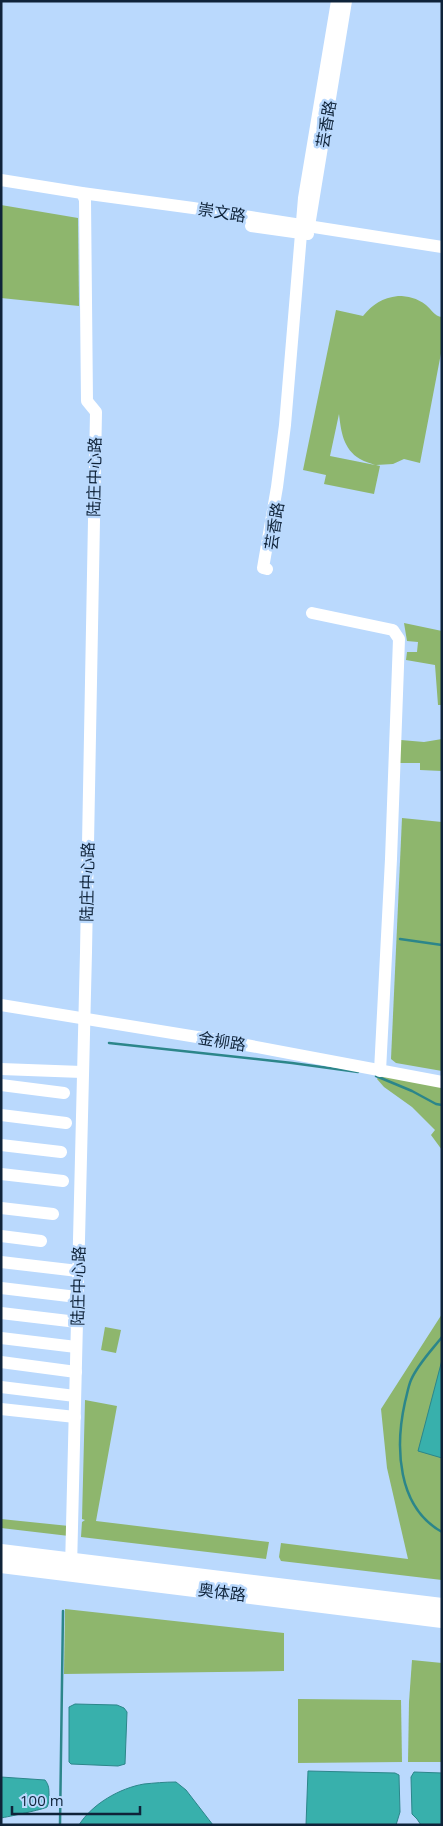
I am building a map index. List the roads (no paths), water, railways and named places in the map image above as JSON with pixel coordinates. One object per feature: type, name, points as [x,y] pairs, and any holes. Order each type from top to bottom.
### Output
[{"type":"main road","name":"奥体路","points":[[1,1552],[71,1567],[442,1620]]},
{"type":"main road","name":"奥体路","points":[[1,1565],[71,1567],[442,1606]]},
{"type":"street","name":"芸香路","points":[[337,1],[304,198],[305,229],[285,456],[267,568],[263,568],[277,487],[285,425],[297,292],[296,280],[305,229],[346,1]]},
{"type":"street","name":"崇文路","points":[[1,180],[84,197]]},
{"type":"street","name":"崇文路","points":[[1,186],[84,197],[187,207],[442,253]]},
{"type":"street","name":"陆庄中心路","points":[[71,1567],[96,412],[87,401],[84,197]]},
{"type":"street","name":"崇文路","points":[[305,229],[442,247]]},
{"type":"street","points":[[312,613],[393,630],[399,638],[391,859],[380,1071]]},
{"type":"street","name":"金柳路","points":[[1,1005],[246,1045],[442,1082]]},
{"type":"street","points":[[1,1069],[82,1072]]},
{"type":"street","points":[[1,1086],[64,1093]]},
{"type":"street","points":[[1,1115],[66,1123]]},
{"type":"street","points":[[1,1145],[61,1152]]},
{"type":"street","points":[[1,1174],[63,1181]]},
{"type":"street","points":[[1,1208],[53,1214]]},
{"type":"street","points":[[1,1236],[41,1241]]},
{"type":"street","points":[[1,1262],[78,1271]]},
{"type":"street","points":[[1,1288],[78,1297]]},
{"type":"street","points":[[1,1313],[77,1322]]},
{"type":"street","points":[[1,1338],[76,1347]]},
{"type":"street","points":[[1,1362],[76,1372]]},
{"type":"street","points":[[1,1387],[75,1396]]},
{"type":"street","points":[[1,1409],[75,1418]]},
{"type":"waterway","points":[[400,939],[442,945]]},
{"type":"waterway","points":[[109,1043],[358,1072]]},
{"type":"waterway","points":[[376,1076],[442,1105]]},
{"type":"waterway","points":[[442,1337],[421,1363],[411,1380],[405,1402],[400,1438],[400,1456],[408,1492],[416,1507],[427,1521],[442,1532]]},
{"type":"waterway","points":[[60,1825],[63,1611]]}]
